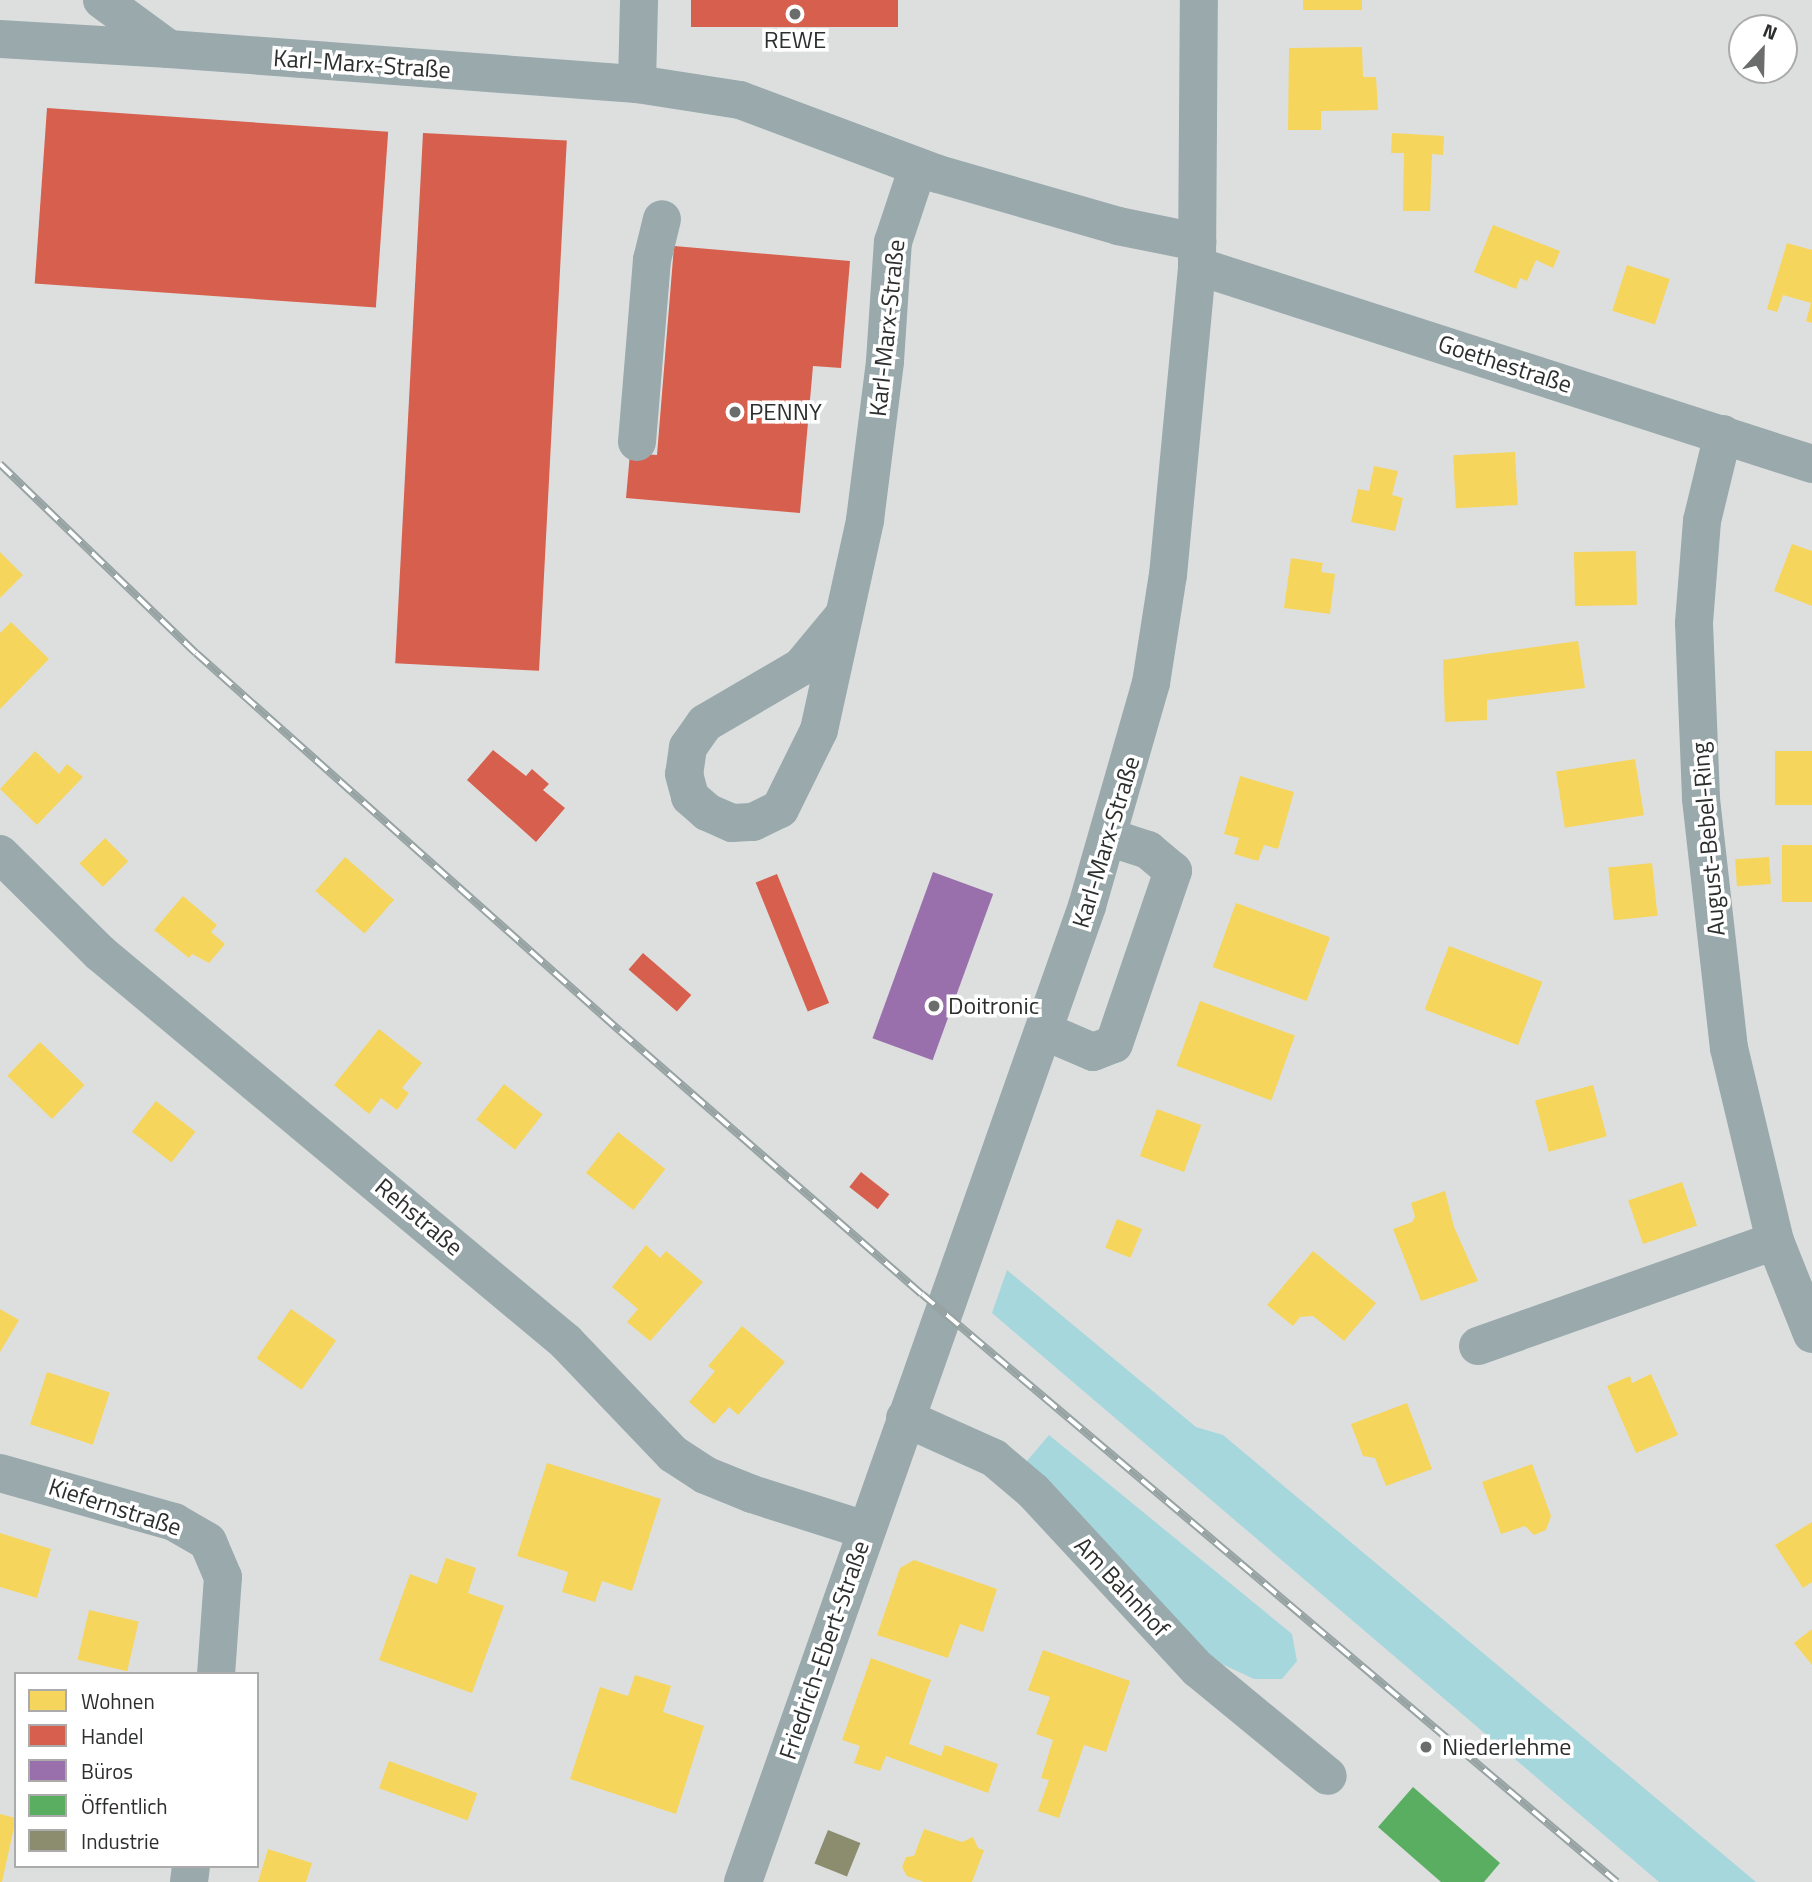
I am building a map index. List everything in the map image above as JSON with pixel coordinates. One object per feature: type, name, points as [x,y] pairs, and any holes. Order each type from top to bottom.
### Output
[{"type":"street","points":[[102,0],[169,49]]},
{"type":"street","points":[[638,85],[639,0]]},
{"type":"street","name":"Karl-Marx-Straße","points":[[905,1418],[1110,838],[1151,683],[1168,575],[1197,254],[1199,0]]},
{"type":"street","name":"Karl-Marx-Straße","points":[[0,38],[638,85],[740,100],[918,167],[1118,226],[1197,254]]},
{"type":"street","name":"Karl-Marx-Straße","points":[[844,615],[801,667],[705,723],[688,747],[684,774],[690,797],[707,812],[732,823],[753,822],[780,809],[819,730],[844,615],[867,507],[885,361],[893,242],[918,167]]},
{"type":"street","points":[[637,442],[652,260],[662,219]]},
{"type":"street","name":"Goethestraße","points":[[1197,254],[1812,464]]},
{"type":"street","name":"August-Bebel-Ring","points":[[1723,434],[1702,522],[1695,623],[1701,799],[1729,1048],[1775,1241],[1812,1334]]},
{"type":"street","points":[[1044,1031],[1093,1052],[1114,1044],[1148,945],[1173,871],[1148,850],[1110,838]]},
{"type":"street","name":"Rehstraße","points":[[0,853],[100,953],[566,1342],[673,1454],[740,1489],[865,1530]]},
{"type":"street","points":[[1478,1346],[1775,1241]]},
{"type":"street","name":"Friedrich-Ebert-Straße","points":[[743,1882],[905,1418]]},
{"type":"street","name":"Am Bahnhof","points":[[905,1418],[993,1458],[1033,1491],[1198,1669],[1328,1776]]},
{"type":"street","name":"Kiefernstraße","points":[[4,1471],[174,1522],[208,1542],[223,1577],[216,1672]]},
{"type":"shaded area","points":[[1007,1270],[1196,1427],[1223,1435],[1756,1882],[1659,1882],[992,1313]]},
{"type":"shaded area","points":[[1049,1435],[1292,1634],[1297,1661],[1282,1679],[1254,1679],[1211,1659],[1026,1462]]},
{"type":"building: Wohnen","points":[[1303,0],[1362,0],[1362,10],[1303,10]]},
{"type":"building: Wohnen","points":[[1362,47],[1363,77],[1376,77],[1378,110],[1321,111],[1321,130],[1288,130],[1289,48]]},
{"type":"building: Wohnen","points":[[1392,133],[1444,136],[1443,155],[1432,154],[1430,211],[1403,211],[1404,153],[1391,153]]},
{"type":"building: Wohnen","points":[[1493,225],[1560,251],[1553,268],[1536,260],[1527,281],[1520,278],[1516,289],[1474,272]]},
{"type":"building: Wohnen","points":[[1787,243],[1812,250],[1812,323],[1806,321],[1811,303],[1783,295],[1777,312],[1767,309]]},
{"type":"building: Wohnen","points":[[1627,265],[1670,279],[1655,325],[1612,311]]},
{"type":"building: Wohnen","points":[[1515,452],[1518,505],[1456,508],[1453,455]]},
{"type":"building: Wohnen","points":[[1374,466],[1398,471],[1392,495],[1403,498],[1395,531],[1351,522],[1358,489],[1369,491]]},
{"type":"building: Wohnen","points":[[1792,544],[1812,551],[1812,606],[1774,591]]},
{"type":"building: Wohnen","points":[[1636,551],[1637,605],[1575,606],[1574,552]]},
{"type":"building: Wohnen","points":[[0,552],[23,575],[0,598]]},
{"type":"building: Wohnen","points":[[1291,558],[1323,563],[1321,572],[1335,574],[1330,614],[1284,608]]},
{"type":"building: Wohnen","points":[[11,622],[49,659],[0,709],[0,633]]},
{"type":"building: Wohnen","points":[[1578,641],[1585,688],[1487,700],[1487,720],[1445,722],[1443,660]]},
{"type":"building: Wohnen","points":[[35,751],[59,774],[67,764],[83,777],[37,825],[0,789]]},
{"type":"building: Wohnen","points":[[1775,751],[1812,751],[1812,805],[1775,805]]},
{"type":"building: Wohnen","points":[[1635,759],[1644,815],[1565,828],[1556,772]]},
{"type":"building: Wohnen","points":[[1240,776],[1294,792],[1278,849],[1264,845],[1258,861],[1234,854],[1239,838],[1224,834]]},
{"type":"building: Wohnen","points":[[105,838],[128,861],[103,887],[80,863]]},
{"type":"building: Wohnen","points":[[1782,845],[1812,845],[1812,902],[1782,902]]},
{"type":"building: Wohnen","points":[[345,857],[394,900],[365,934],[315,891]]},
{"type":"building: Wohnen","points":[[1769,857],[1771,884],[1737,886],[1735,859]]},
{"type":"building: Wohnen","points":[[1652,863],[1658,916],[1614,920],[1608,868]]},
{"type":"building: Wohnen","points":[[183,896],[217,925],[211,932],[225,944],[209,963],[192,954],[189,958],[154,930]]},
{"type":"building: Wohnen","points":[[1236,903],[1330,937],[1307,1001],[1213,967]]},
{"type":"building: Wohnen","points":[[1449,946],[1542,982],[1518,1045],[1425,1009]]},
{"type":"building: Wohnen","points":[[1200,1001],[1295,1036],[1271,1100],[1176,1066]]},
{"type":"building: Wohnen","points":[[379,1029],[422,1063],[402,1088],[409,1093],[397,1110],[381,1098],[369,1114],[334,1085]]},
{"type":"building: Wohnen","points":[[40,1042],[85,1085],[52,1119],[7,1076]]},
{"type":"building: Wohnen","points":[[504,1084],[543,1114],[515,1150],[476,1119]]},
{"type":"building: Wohnen","points":[[1593,1085],[1607,1136],[1549,1152],[1535,1101]]},
{"type":"building: Wohnen","points":[[156,1101],[195,1132],[171,1163],[132,1132]]},
{"type":"building: Wohnen","points":[[1157,1109],[1201,1125],[1184,1172],[1140,1156]]},
{"type":"building: Wohnen","points":[[618,1132],[665,1169],[633,1210],[586,1173]]},
{"type":"building: Wohnen","points":[[1682,1182],[1697,1225],[1643,1244],[1628,1201]]},
{"type":"building: Wohnen","points":[[1445,1191],[1454,1227],[1478,1281],[1421,1301],[1393,1229],[1412,1222],[1415,1217],[1411,1203]]},
{"type":"building: Wohnen","points":[[1117,1219],[1142,1229],[1130,1258],[1105,1248]]},
{"type":"building: Wohnen","points":[[646,1245],[660,1258],[666,1251],[703,1282],[650,1341],[627,1322],[638,1309],[612,1287]]},
{"type":"building: Wohnen","points":[[1313,1251],[1376,1303],[1344,1341],[1313,1316],[1300,1317],[1293,1326],[1267,1305]]},
{"type":"building: Wohnen","points":[[0,1309],[19,1320],[0,1352]]},
{"type":"building: Wohnen","points":[[291,1309],[336,1341],[302,1390],[257,1358]]},
{"type":"building: Wohnen","points":[[742,1326],[785,1362],[738,1415],[729,1407],[714,1424],[689,1402],[715,1371],[708,1366]]},
{"type":"building: Wohnen","points":[[47,1372],[110,1392],[93,1445],[30,1424]]},
{"type":"building: Wohnen","points":[[1651,1374],[1678,1435],[1636,1453],[1607,1386],[1630,1376],[1632,1383]]},
{"type":"building: Wohnen","points":[[1407,1403],[1432,1469],[1386,1486],[1375,1458],[1363,1456],[1351,1424]]},
{"type":"building: Wohnen","points":[[547,1463],[661,1499],[632,1591],[602,1581],[595,1602],[562,1592],[568,1572],[517,1556]]},
{"type":"building: Wohnen","points":[[1532,1464],[1551,1516],[1546,1530],[1534,1535],[1525,1526],[1501,1534],[1482,1482]]},
{"type":"building: Wohnen","points":[[1812,1522],[1812,1582],[1803,1588],[1775,1545]]},
{"type":"building: Wohnen","points":[[0,1533],[51,1549],[37,1598],[0,1587]]},
{"type":"building: Wohnen","points":[[446,1558],[476,1568],[468,1593],[504,1606],[472,1693],[379,1660],[410,1574],[437,1584]]},
{"type":"building: Wohnen","points":[[914,1560],[997,1589],[983,1632],[960,1624],[948,1658],[877,1635],[900,1568]]},
{"type":"building: Wohnen","points":[[89,1610],[139,1621],[127,1671],[78,1660]]},
{"type":"building: Wohnen","points":[[1812,1629],[1812,1665],[1794,1643]]},
{"type":"building: Wohnen","points":[[1043,1650],[1130,1681],[1106,1752],[1084,1745],[1059,1818],[1038,1811],[1049,1780],[1041,1778],[1053,1740],[1036,1734],[1050,1697],[1028,1690]]},
{"type":"building: Wohnen","points":[[871,1658],[931,1680],[909,1744],[941,1756],[945,1745],[998,1764],[988,1793],[886,1756],[880,1771],[854,1763],[860,1746],[842,1740]]},
{"type":"building: Wohnen","points":[[635,1675],[671,1686],[663,1712],[704,1726],[676,1814],[570,1779],[600,1687],[628,1696]]},
{"type":"building: Wohnen","points":[[389,1761],[477,1793],[467,1820],[379,1788]]},
{"type":"building: Wohnen","points":[[0,1814],[14,1818],[14,1827],[0,1882]]},
{"type":"building: Wohnen","points":[[924,1829],[962,1842],[973,1837],[978,1848],[984,1850],[972,1882],[924,1882],[907,1876],[902,1867],[906,1857],[914,1856]]},
{"type":"building: Wohnen","points":[[268,1849],[312,1863],[306,1882],[258,1882]]},
{"type":"building: Handel","name":"REWE","points":[[691,0],[898,0],[898,27],[691,27]]},
{"type":"building: Handel","points":[[47,108],[388,132],[376,307],[35,284]]},
{"type":"building: Handel","points":[[423,133],[567,141],[539,671],[395,663]]},
{"type":"building: Handel","name":"PENNY","points":[[674,246],[850,261],[841,368],[813,366],[800,513],[626,498],[630,453],[657,455]]},
{"type":"building: Handel","points":[[493,750],[526,776],[532,769],[549,784],[543,790],[565,808],[536,842],[467,780]]},
{"type":"building: Handel","points":[[777,874],[829,1003],[808,1011],[756,883]]},
{"type":"building: Handel","points":[[643,953],[691,995],[677,1012],[629,970]]},
{"type":"building: Handel","points":[[861,1172],[889,1194],[878,1209],[849,1187]]},
{"type":"building: Büros","points":[[933,872],[993,894],[933,1060],[872,1038]]},
{"type":"building: Öffentlich","points":[[1413,1787],[1500,1863],[1484,1882],[1441,1882],[1378,1827]]},
{"type":"building: Industrie","points":[[828,1830],[860,1843],[847,1876],[815,1863]]},
{"type":"railway","points":[[0,464],[196,653],[620,1031],[922,1294],[1617,1882]]},
{"type":"place","name":"REWE","points":[[795,14]]},
{"type":"place","name":"PENNY","points":[[735,412]]},
{"type":"place","name":"Doitronic","points":[[934,1006]]},
{"type":"place","name":"Niederlehme","points":[[1426,1747]]}]
